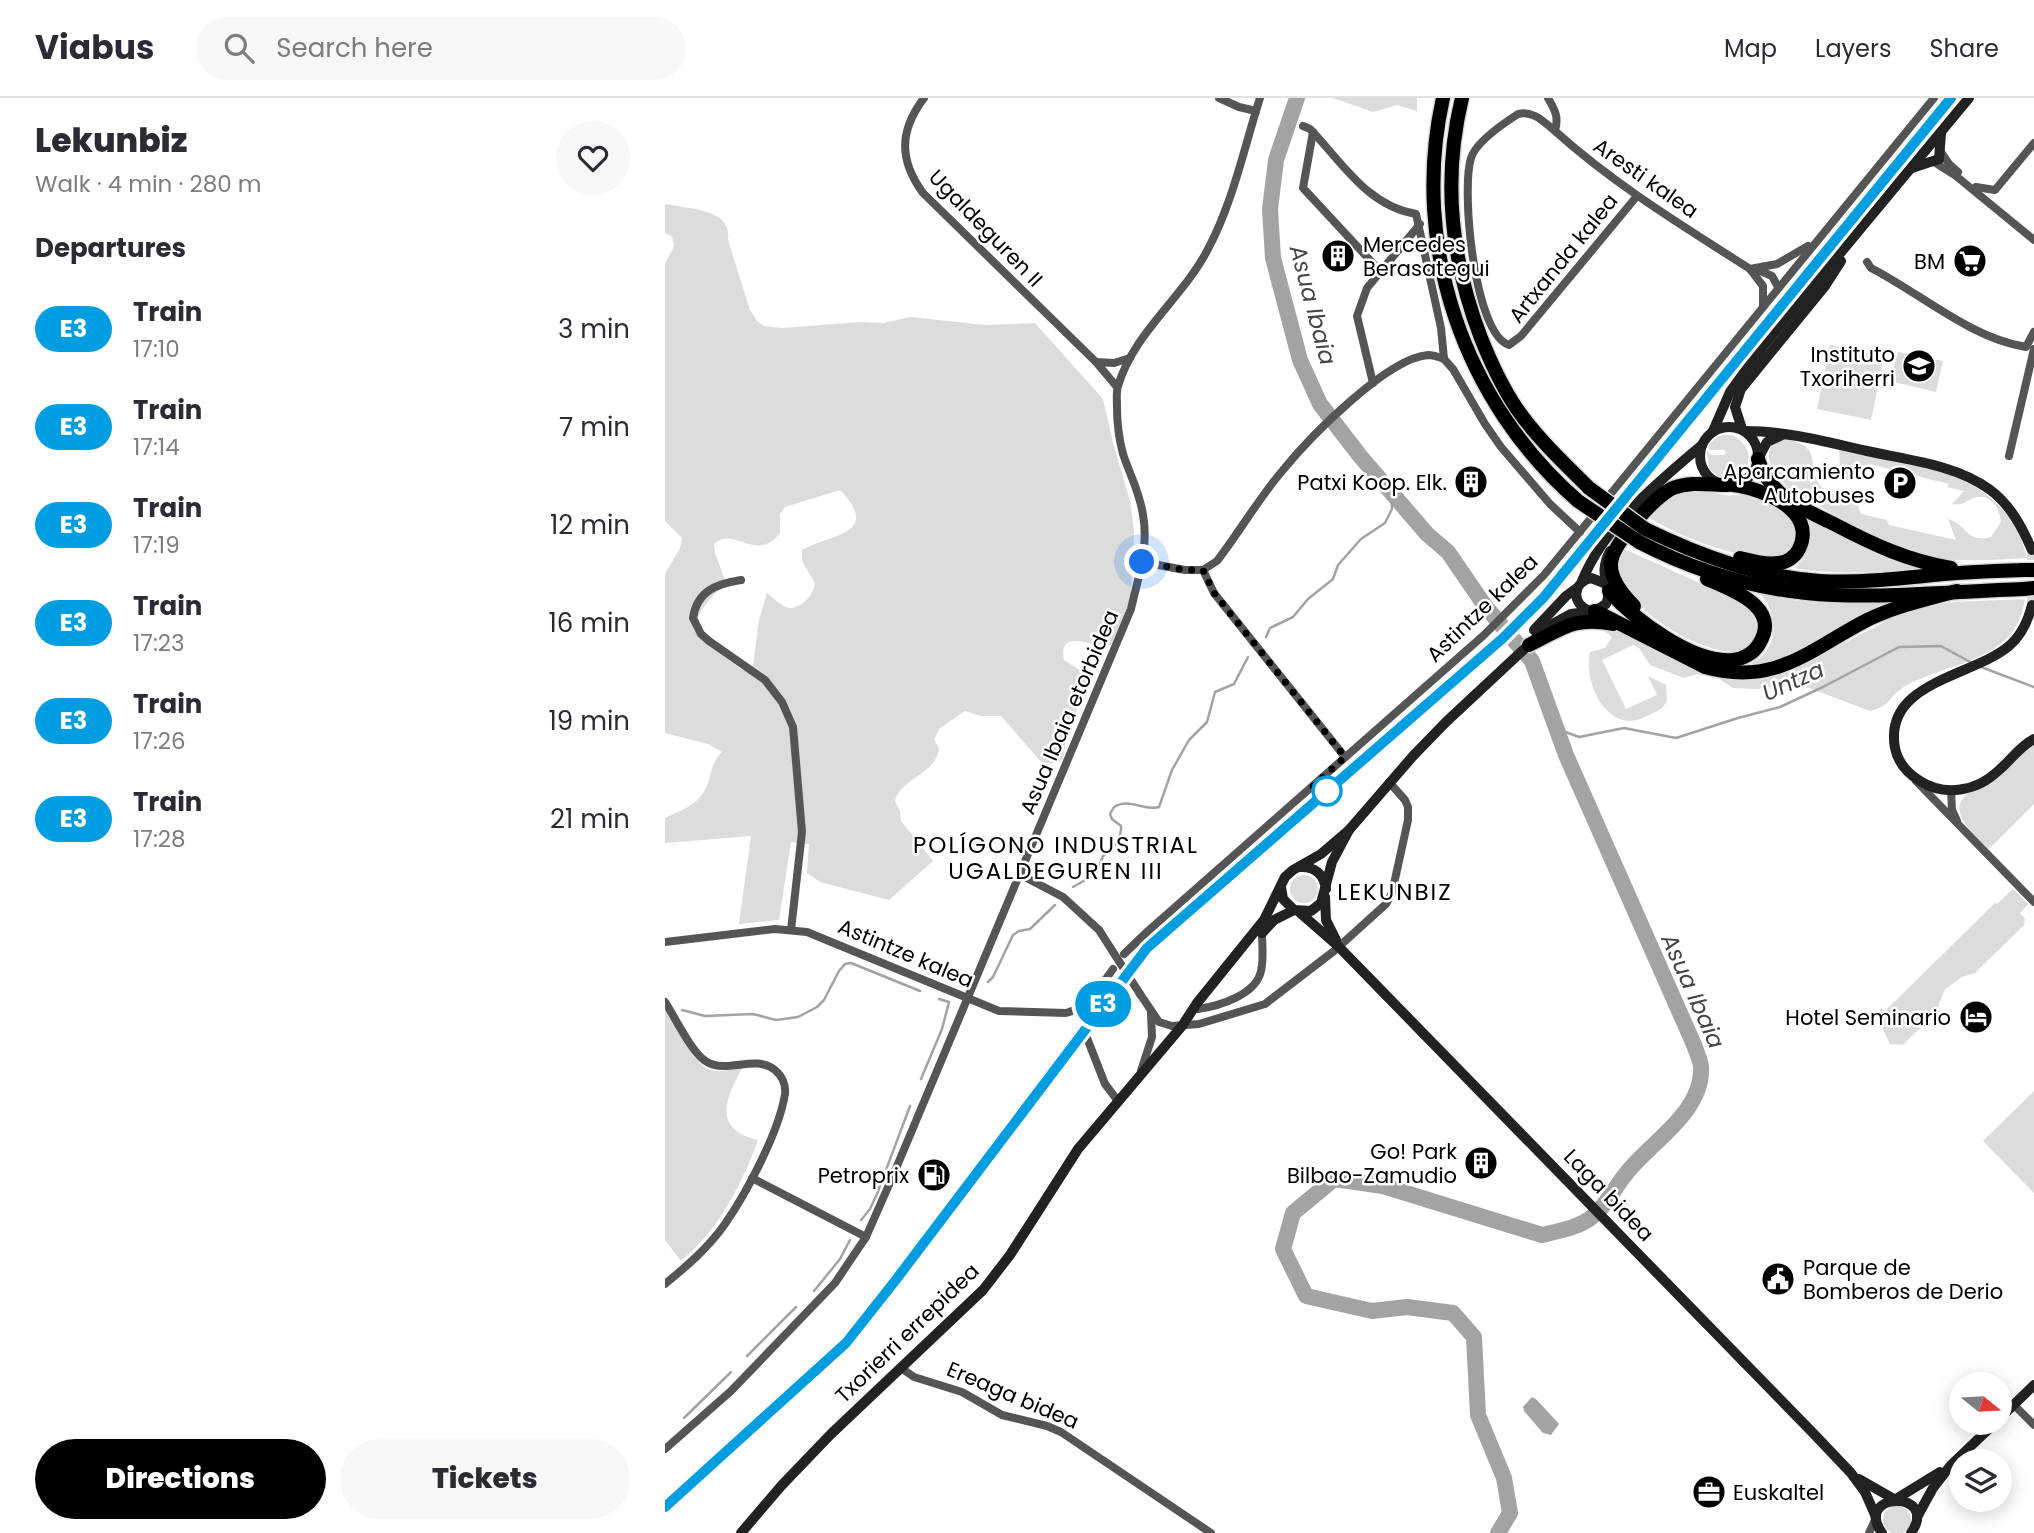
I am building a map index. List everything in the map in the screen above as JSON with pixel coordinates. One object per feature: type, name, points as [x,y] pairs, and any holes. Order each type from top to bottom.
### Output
[{"type":"highway","points":[[1443,98],[1433,160],[1434,209],[1438,252],[1454,314],[1471,361],[1509,426],[1557,482],[1578,501],[1682,547],[1731,565],[1792,577],[1819,581],[1874,581],[1969,572],[2029,570]]},
{"type":"highway","points":[[1462,98],[1452,158],[1451,207],[1454,247],[1470,310],[1495,371],[1517,410],[1589,488],[1705,579],[1734,591],[1755,604],[1763,617],[1764,627],[1758,645],[1742,658],[1724,660],[1692,651],[1653,628],[1631,613],[1607,587]]},
{"type":"highway","points":[[1758,459],[1768,480],[1784,497],[1803,508],[1891,552],[1920,562],[1969,572]]},
{"type":"highway","points":[[1644,531],[1741,559],[1776,564],[1791,559],[1800,549],[1801,523],[1797,516],[1763,491],[1725,483],[1695,483],[1672,489],[1661,496],[1617,547],[1611,566],[1618,586],[1653,628]]},
{"type":"highway","points":[[1686,565],[1758,584],[1808,593],[1872,594],[2029,588]]},
{"type":"highway","points":[[1592,611],[1705,667],[1723,672],[1755,673],[1771,671],[1800,660],[1869,620],[1896,608],[1957,591]]},
{"type":"highway","points":[[1527,643],[1563,626],[1581,622],[1629,627]]},
{"type":"street","name":"Ugaldeguren II","points":[[924,98],[908,123],[905,139],[908,165],[916,184],[1117,387]]},
{"type":"street","points":[[1219,98],[1256,111]]},
{"type":"street","name":"Asua Ibaia etorbidea","points":[[665,1449],[731,1391],[822,1298],[847,1267],[866,1237],[1131,609],[1142,562],[1144,516],[1123,454],[1118,428],[1117,387],[1130,358],[1158,317],[1193,274],[1208,249],[1220,223],[1260,98]]},
{"type":"street","points":[[1548,98],[1558,121],[1555,131]]},
{"type":"street","name":"Astintze kalea","points":[[1124,954],[1506,614],[1544,575],[1934,98]]},
{"type":"street","points":[[1758,459],[1756,446],[1743,430],[1735,407],[1738,395],[1825,286],[1858,235],[1912,168],[1933,154],[1941,133],[1969,98]]},
{"type":"street","name":"Aresti kalea","points":[[1515,342],[1509,345],[1497,338],[1490,326],[1476,274],[1469,224],[1469,173],[1471,156],[1478,147],[1518,114],[1525,112],[1536,116],[1637,196],[1749,269],[1759,281]]},
{"type":"street","points":[[1303,126],[1313,132],[1365,189],[1393,208],[1416,214],[1441,328],[1444,359]]},
{"type":"street","points":[[1313,132],[1303,188],[1380,271]]},
{"type":"street","points":[[1976,187],[1995,190],[2034,143]]},
{"type":"street","points":[[1933,154],[2034,234]]},
{"type":"street","points":[[1933,154],[1955,176],[2034,240]]},
{"type":"street","name":"Artxanda kalea","points":[[1515,342],[1637,196]]},
{"type":"street","points":[[1373,383],[1357,316],[1367,288],[1420,224]]},
{"type":"street","points":[[1725,483],[1705,473],[1700,462],[1702,445],[1713,431],[1730,392],[1764,345],[1848,243],[1858,235]]},
{"type":"street","name":"Astintze kalea","points":[[1749,269],[1777,264],[1817,241]]},
{"type":"street","points":[[1867,262],[1871,268],[1982,332],[2026,347],[2034,332]]},
{"type":"street","name":"Aresti kalea","points":[[1749,269],[1766,272],[1776,281],[1778,287]]},
{"type":"street","points":[[1759,281],[1766,286],[1778,287]]},
{"type":"street","points":[[1759,281],[1764,292],[1763,306]]},
{"type":"street","points":[[2009,456],[2034,349]]},
{"type":"street","points":[[1142,562],[1185,570],[1203,570],[1217,561],[1282,471],[1325,424],[1373,383],[1395,369],[1429,355],[1444,359],[1453,369],[1501,447],[1550,504],[1580,532]]},
{"type":"street","points":[[1095,362],[1114,363],[1130,358]]},
{"type":"street","points":[[1713,431],[1727,426],[1788,434],[1928,464],[1965,476],[1992,491],[2003,502],[2021,526],[2032,550]]},
{"type":"street","points":[[1607,587],[1591,578],[1579,585],[1577,601],[1582,608],[1592,611],[1606,604],[1607,587],[1604,565],[1607,556],[1648,504],[1665,488],[1690,478],[1725,483],[1742,481],[1751,474],[1767,442],[1776,436],[1788,434]]},
{"type":"street","name":"Txorierri errepidea","points":[[1194,1013],[1197,1003],[1264,920],[1285,877],[1321,854],[1349,830],[1389,782],[1527,643],[1566,596],[1579,585],[1609,537],[1649,490],[1702,445]]},
{"type":"street","points":[[1203,570],[1214,593],[1345,757]]},
{"type":"street","points":[[741,580],[718,583],[697,602],[693,618],[701,634],[709,641],[765,680],[774,690],[793,727],[802,832],[791,930]]},
{"type":"street","points":[[2032,605],[2029,620],[2021,634],[2009,646],[1993,657],[1916,695],[1898,715],[1894,729],[1896,753],[1909,774],[2034,902]]},
{"type":"street","name":"Txorierri errepidea","points":[[1527,643],[1562,618],[1592,611]]},
{"type":"street","points":[[1909,774],[1924,783],[1951,790],[1967,788],[1988,780],[2034,739]]},
{"type":"street","points":[[1019,874],[1063,897],[1099,930],[1159,1022],[1168,1026],[1182,1026],[1212,1021],[1265,1004],[1386,904],[1392,893],[1408,820],[1405,800],[1389,782]]},
{"type":"street","points":[[1951,790],[1952,810],[1965,832]]},
{"type":"street","name":"Txorierri errepidea","points":[[741,1533],[806,1459],[971,1304],[996,1275],[1065,1168],[1138,1077],[1262,933],[1274,920],[1296,911],[1311,911],[1321,903],[1332,862],[1349,830]]},
{"type":"street","points":[[1298,868],[1308,867],[1318,872],[1324,881],[1327,920],[1338,946]]},
{"type":"street","points":[[1281,887],[1283,899],[1296,911]]},
{"type":"street","name":"Laga bidea","points":[[1296,911],[1338,946],[1608,1220],[1851,1473],[1865,1492],[1882,1533]]},
{"type":"street","name":"Astintze kalea","points":[[665,943],[775,929],[791,930],[822,937],[1005,1012],[1066,1013],[1084,1006],[1113,969]]},
{"type":"street","points":[[1194,1013],[1217,1006],[1249,989],[1258,981],[1262,969],[1262,933]]},
{"type":"street","points":[[665,1002],[706,1062],[720,1065],[757,1063],[775,1071],[784,1081],[785,1093],[774,1115],[767,1146],[752,1178],[725,1223],[698,1257],[665,1284]]},
{"type":"street","points":[[1138,1077],[1147,1058],[1152,1037],[1150,1010]]},
{"type":"street","points":[[1087,1038],[1105,1084],[1118,1101]]},
{"type":"street","points":[[752,1178],[866,1237]]},
{"type":"street","name":"Ereaga bidea","points":[[901,1368],[913,1377],[963,1392],[1002,1415],[1061,1432],[1211,1533]]},
{"type":"street","points":[[2034,1385],[2014,1405],[2034,1425]]},
{"type":"street","points":[[1968,1449],[1982,1435]]},
{"type":"street","points":[[1869,1533],[1882,1505],[1949,1466]]},
{"type":"street","points":[[1911,1533],[1933,1488],[1949,1468]]},
{"type":"street","name":"Laga bidea","points":[[1851,1473],[1895,1499],[1910,1504],[1917,1518]]},
{"type":"street","points":[[1917,1518],[1922,1533]]},
{"type":"shaded area","points":[[1333,98],[1417,98],[1417,111],[1397,105],[1373,112]]},
{"type":"shaded area","points":[[665,204],[707,212],[723,222],[728,229],[728,240],[750,310],[764,326],[782,328],[860,322],[884,323],[910,317],[986,325],[1035,323],[1103,399],[1130,501],[1134,530],[1129,608],[1111,645],[1072,641],[1066,644],[1063,650],[1064,660],[1086,674],[1089,681],[1067,732],[1063,759],[1058,763],[1042,763],[1001,716],[981,716],[965,711],[940,728],[934,739],[939,749],[932,764],[898,793],[895,801],[901,821],[933,861],[889,900],[820,882],[807,873],[809,844],[791,842],[779,920],[739,924],[751,836],[665,843],[665,818],[689,806],[703,794],[716,760],[722,752],[708,744],[665,733],[665,574],[680,548],[682,538],[665,521],[665,264],[674,246],[672,237],[665,233]],"holes":[[[840,490],[852,505],[856,516],[854,525],[837,536],[802,550],[802,561],[815,583],[812,593],[805,601],[796,607],[786,607],[767,593],[759,620],[753,665],[748,671],[741,669],[700,638],[694,630],[695,623],[711,598],[726,583],[714,544],[721,539],[754,545],[771,542],[780,533],[780,514],[785,507]]]},
{"type":"shaded area","points":[[1830,345],[1884,357],[1871,420],[1817,409]]},
{"type":"shaded area","points":[[1898,352],[1943,361],[1936,392],[1890,381]]},
{"type":"shaded area","points":[[1731,435],[1743,443],[1749,459],[1739,476],[1721,478],[1709,469],[1707,451],[1712,455],[1725,455],[1725,450],[1708,448],[1717,437]]},
{"type":"shaded area","points":[[1785,439],[1806,447],[1811,453],[1817,481],[1826,491],[1855,499],[1861,514],[1887,520],[1889,525],[1956,540],[1948,519],[1976,538],[1991,537],[2001,522],[1996,507],[1985,497],[1952,504],[1964,491],[1947,487],[1949,484],[1869,464],[1849,481],[1841,472],[1839,449],[1926,467],[1978,488],[1999,505],[2016,528],[2027,558],[1932,558],[1904,551],[1874,538],[1803,496],[1800,499],[1781,481],[1772,468],[1769,452],[1772,443]]},
{"type":"shaded area","points":[[1706,490],[1724,495],[1754,496],[1776,504],[1791,518],[1794,527],[1792,546],[1785,557],[1750,556],[1714,547],[1649,518],[1661,504],[1674,496]]},
{"type":"shaded area","points":[[1804,517],[1915,566],[1915,570],[1839,572],[1794,568],[1804,557],[1808,545]]},
{"type":"shaded area","points":[[1624,549],[1740,601],[1755,620],[1757,626],[1754,639],[1740,652],[1725,651],[1691,640],[1657,620],[1630,596],[1622,583],[1617,562]]},
{"type":"shaded area","points":[[1760,594],[1798,601],[1892,603],[1792,658],[1749,666],[1764,653],[1773,637],[1769,606]]},
{"type":"shaded area","points":[[2025,599],[2019,620],[2008,636],[1994,648],[1904,687],[1886,704],[1870,711],[1796,683],[1757,689],[1733,688],[1719,679],[1697,674],[1684,678],[1650,665],[1639,648],[1633,645],[1602,660],[1626,709],[1657,695],[1648,676],[1666,685],[1667,700],[1658,710],[1641,719],[1630,721],[1619,719],[1603,705],[1589,673],[1590,652],[1605,648],[1612,637],[1590,620],[1597,618],[1733,678],[1759,679],[1800,666],[1894,617],[1919,608],[1952,602]]},
{"type":"shaded area","points":[[2034,744],[2034,804],[1989,849],[1966,824],[1959,810],[1960,803],[1968,793],[1994,781]]},
{"type":"shaded area","points":[[1304,875],[1314,879],[1318,889],[1314,899],[1304,903],[1294,899],[1290,889],[1294,879]]},
{"type":"shaded area","points":[[2013,889],[2028,904],[2020,913],[2025,919],[2024,925],[1975,973],[1962,977],[1945,989],[1936,1012],[1903,1045],[1890,1044],[1877,1017],[1881,1008],[1885,1011],[1995,903]]},
{"type":"shaded area","points":[[665,1007],[691,1052],[704,1066],[718,1071],[743,1067],[731,1090],[728,1121],[743,1135],[758,1140],[727,1206],[706,1236],[681,1261],[665,1240]]},
{"type":"shaded area","points":[[2034,1091],[2034,1193],[1983,1141]]},
{"type":"shaded area","points":[[1532,1397],[1559,1424],[1551,1435],[1543,1433],[1524,1411],[1523,1407]]},
{"type":"shaded area","points":[[1897,1506],[1907,1510],[1911,1520],[1907,1530],[1897,1534],[1887,1530],[1883,1520],[1887,1510]]},
{"type":"waterway","name":"Asua Ibaia","points":[[1297,98],[1276,160],[1270,209],[1273,258],[1300,360],[1320,404],[1360,456],[1427,534],[1448,552],[1485,606],[1532,661],[1566,755],[1701,1065],[1699,1084],[1684,1113],[1635,1163],[1597,1212],[1574,1226],[1542,1235],[1383,1186],[1334,1179],[1293,1213],[1283,1249],[1306,1296],[1372,1311],[1407,1307],[1453,1313],[1474,1337],[1478,1415],[1504,1478],[1510,1513],[1498,1533]]},
{"type":"waterway","points":[[1266,637],[1270,628],[1293,617],[1308,599],[1333,579],[1338,565],[1361,539],[1385,523],[1392,509],[1391,492]]},
{"type":"waterway","name":"Untza","points":[[1555,728],[1579,737],[1624,728],[1676,738],[1780,707],[1899,647],[1941,646],[1972,663]]},
{"type":"waterway","points":[[1073,887],[1096,874],[1103,856],[1116,843],[1121,826],[1110,814],[1114,807],[1126,803],[1148,808],[1159,807],[1172,770],[1189,740],[1207,722],[1215,692],[1234,684],[1248,657]]},
{"type":"waterway","name":"Untza","points":[[1981,667],[2034,687]]},
{"type":"waterway","points":[[988,982],[1013,935],[1030,929],[1055,905]]},
{"type":"waterway","points":[[682,1010],[705,1016],[753,1014],[776,1020],[798,1017],[824,1000],[839,971],[845,964],[851,963],[920,991]]},
{"type":"waterway","points":[[921,1079],[942,1029],[949,1002],[939,999]]},
{"type":"waterway","points":[[861,1220],[877,1194],[910,1106]]},
{"type":"waterway","points":[[814,1291],[840,1259],[850,1240]]},
{"type":"waterway","points":[[747,1356],[796,1307]]},
{"type":"waterway","points":[[684,1418],[731,1372]]},
{"type":"tunnel","points":[[2032,550],[2032,605]]},
{"type":"railway","points":[[665,1507],[846,1343],[1147,948],[1503,638],[1544,597],[1951,98]]},
{"type":"train","name":"E3","points":[[665,1507],[846,1343],[1147,948],[1503,638],[1544,597],[1951,98]]},
{"type":"place","name":"Mercedes Berasategui","points":[[1338,256]]},
{"type":"place","name":"BM","points":[[1970,261]]},
{"type":"place","name":"Instituto Txoriherri","points":[[1919,366]]},
{"type":"place","name":"Patxi Koop. Elk.","points":[[1471,482]]},
{"type":"place","name":"Aparcamiento Autobuses","points":[[1900,483]]},
{"type":"place","name":"Hotel Seminario","points":[[1976,1017]]},
{"type":"place","name":"Go! Park Bilbao-Zamudio","points":[[1481,1163]]},
{"type":"place","name":"Petroprix","points":[[934,1175]]},
{"type":"place","name":"Parque de Bomberos de Derio","points":[[1778,1279]]},
{"type":"place","name":"Euskaltel","points":[[1709,1492]]},
{"type":"district","name":"POLÍGONO INDUSTRIAL UGALDEGUREN III","points":[[1056,858]]},
{"type":"district","name":"LEKUNBIZ","points":[[1395,892]]},
{"type":"route","points":[[1142,562],[1185,570],[1203,570],[1214,593],[1345,757],[1310,789],[1327,791]]}]
